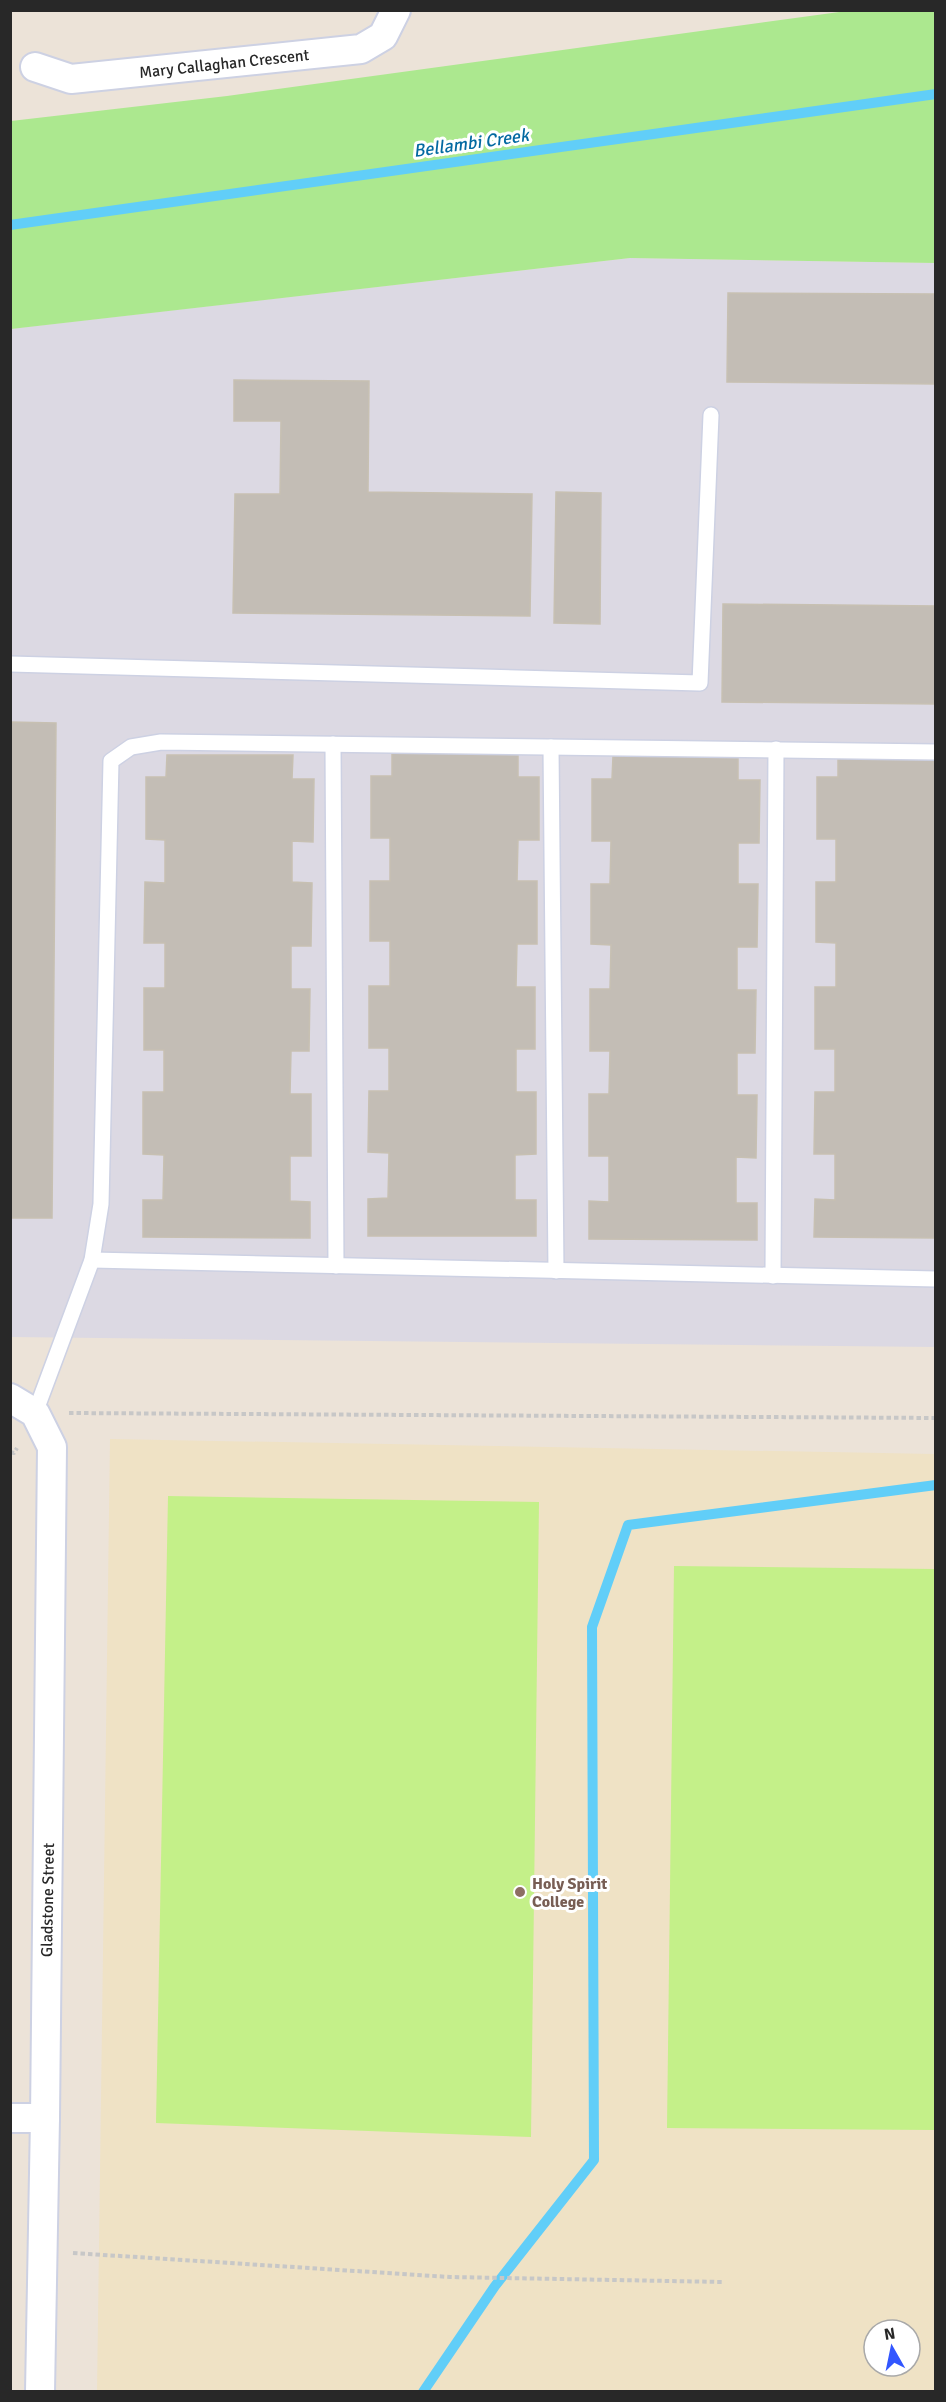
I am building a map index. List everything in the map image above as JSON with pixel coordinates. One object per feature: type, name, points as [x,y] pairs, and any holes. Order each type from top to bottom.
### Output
[{"type":"street","name":"Mary Callaghan Crescent","points":[[35,67],[71,79],[361,49],[383,36],[396,10]]},
{"type":"street","points":[[10,1398],[35,1413]]},
{"type":"street","name":"Gladstone Street","points":[[35,1413],[52,1447],[40,2391]]},
{"type":"street","points":[[10,2118],[45,2118]]},
{"type":"lane","points":[[10,664],[700,683],[711,415]]},
{"type":"lane","points":[[35,1413],[92,1260],[101,1204],[111,761],[131,747],[161,742],[936,752]]},
{"type":"lane","points":[[333,744],[336,1266]]},
{"type":"lane","points":[[552,747],[556,1271]]},
{"type":"lane","points":[[773,1276],[776,749]]},
{"type":"lane","points":[[92,1260],[936,1278]]},
{"type":"path","points":[[35,1413],[936,1418]]},
{"type":"path","points":[[69,2253],[474,2278],[723,2283]]},
{"type":"shaded area","points":[[630,258],[935,263],[935,1347],[11,1337],[10,329]]},
{"type":"shaded area","name":"Holy Spirit College","points":[[110,1439],[935,1454],[935,2391],[97,2392]]},
{"type":"green space","points":[[854,10],[935,11],[935,263],[630,258],[11,329],[11,121],[227,96]]},
{"type":"green space","points":[[168,1496],[539,1502],[531,2137],[156,2123]]},
{"type":"green space","points":[[674,1566],[935,1569],[935,2130],[667,2128]]},
{"type":"building","points":[[728,293],[936,294],[936,384],[727,382]]},
{"type":"building","points":[[234,380],[369,381],[368,492],[532,494],[530,616],[233,613],[235,494],[280,494],[281,421],[234,421]]},
{"type":"building","points":[[556,492],[601,493],[600,624],[554,623]]},
{"type":"building","points":[[723,604],[936,606],[936,704],[722,702]]},
{"type":"building","points":[[10,722],[56,723],[52,1218],[10,1218]]},
{"type":"building","points":[[392,753],[518,753],[518,777],[539,777],[539,840],[518,840],[517,881],[537,881],[537,944],[517,944],[516,987],[535,987],[535,1049],[516,1049],[516,1092],[536,1092],[536,1154],[515,1155],[515,1200],[536,1200],[536,1236],[368,1236],[368,1199],[388,1198],[389,1153],[368,1152],[369,1091],[389,1091],[389,1048],[369,1048],[369,986],[390,986],[390,941],[370,941],[370,881],[390,881],[390,838],[371,838],[371,776],[392,776]]},
{"type":"building","points":[[838,754],[936,754],[936,1238],[814,1237],[815,1199],[835,1200],[835,1154],[814,1154],[815,1092],[835,1092],[835,1049],[815,1049],[815,987],[836,987],[836,943],[816,942],[816,882],[836,882],[836,839],[817,839],[817,777],[838,777]]},
{"type":"building","points":[[167,755],[293,755],[292,779],[314,779],[313,842],[292,841],[292,882],[312,883],[311,946],[291,946],[291,989],[310,989],[309,1051],[291,1051],[290,1094],[311,1094],[311,1156],[290,1156],[290,1201],[310,1202],[310,1238],[143,1237],[143,1200],[163,1200],[164,1155],[143,1154],[143,1092],[164,1092],[164,1050],[144,1050],[144,988],[165,988],[165,943],[144,943],[145,882],[165,883],[165,840],[146,839],[146,777],[166,777]]},
{"type":"building","points":[[613,756],[738,756],[738,780],[760,780],[759,843],[738,843],[738,884],[758,884],[757,947],[737,947],[737,990],[756,990],[755,1053],[737,1053],[737,1095],[757,1095],[756,1158],[736,1157],[736,1203],[757,1203],[757,1240],[589,1239],[589,1201],[609,1202],[609,1156],[589,1156],[589,1094],[609,1094],[610,1051],[590,1051],[590,989],[610,989],[611,945],[591,944],[591,884],[610,884],[611,841],[592,841],[592,779],[612,779]]},
{"type":"waterway","name":"Bellambi Creek","points":[[10,225],[936,94]]},
{"type":"waterway","points":[[423,2392],[495,2286],[594,2160],[592,1627],[628,1525],[936,1485]]},
{"type":"place","name":"Holy Spirit College","points":[[520,1892]]}]
